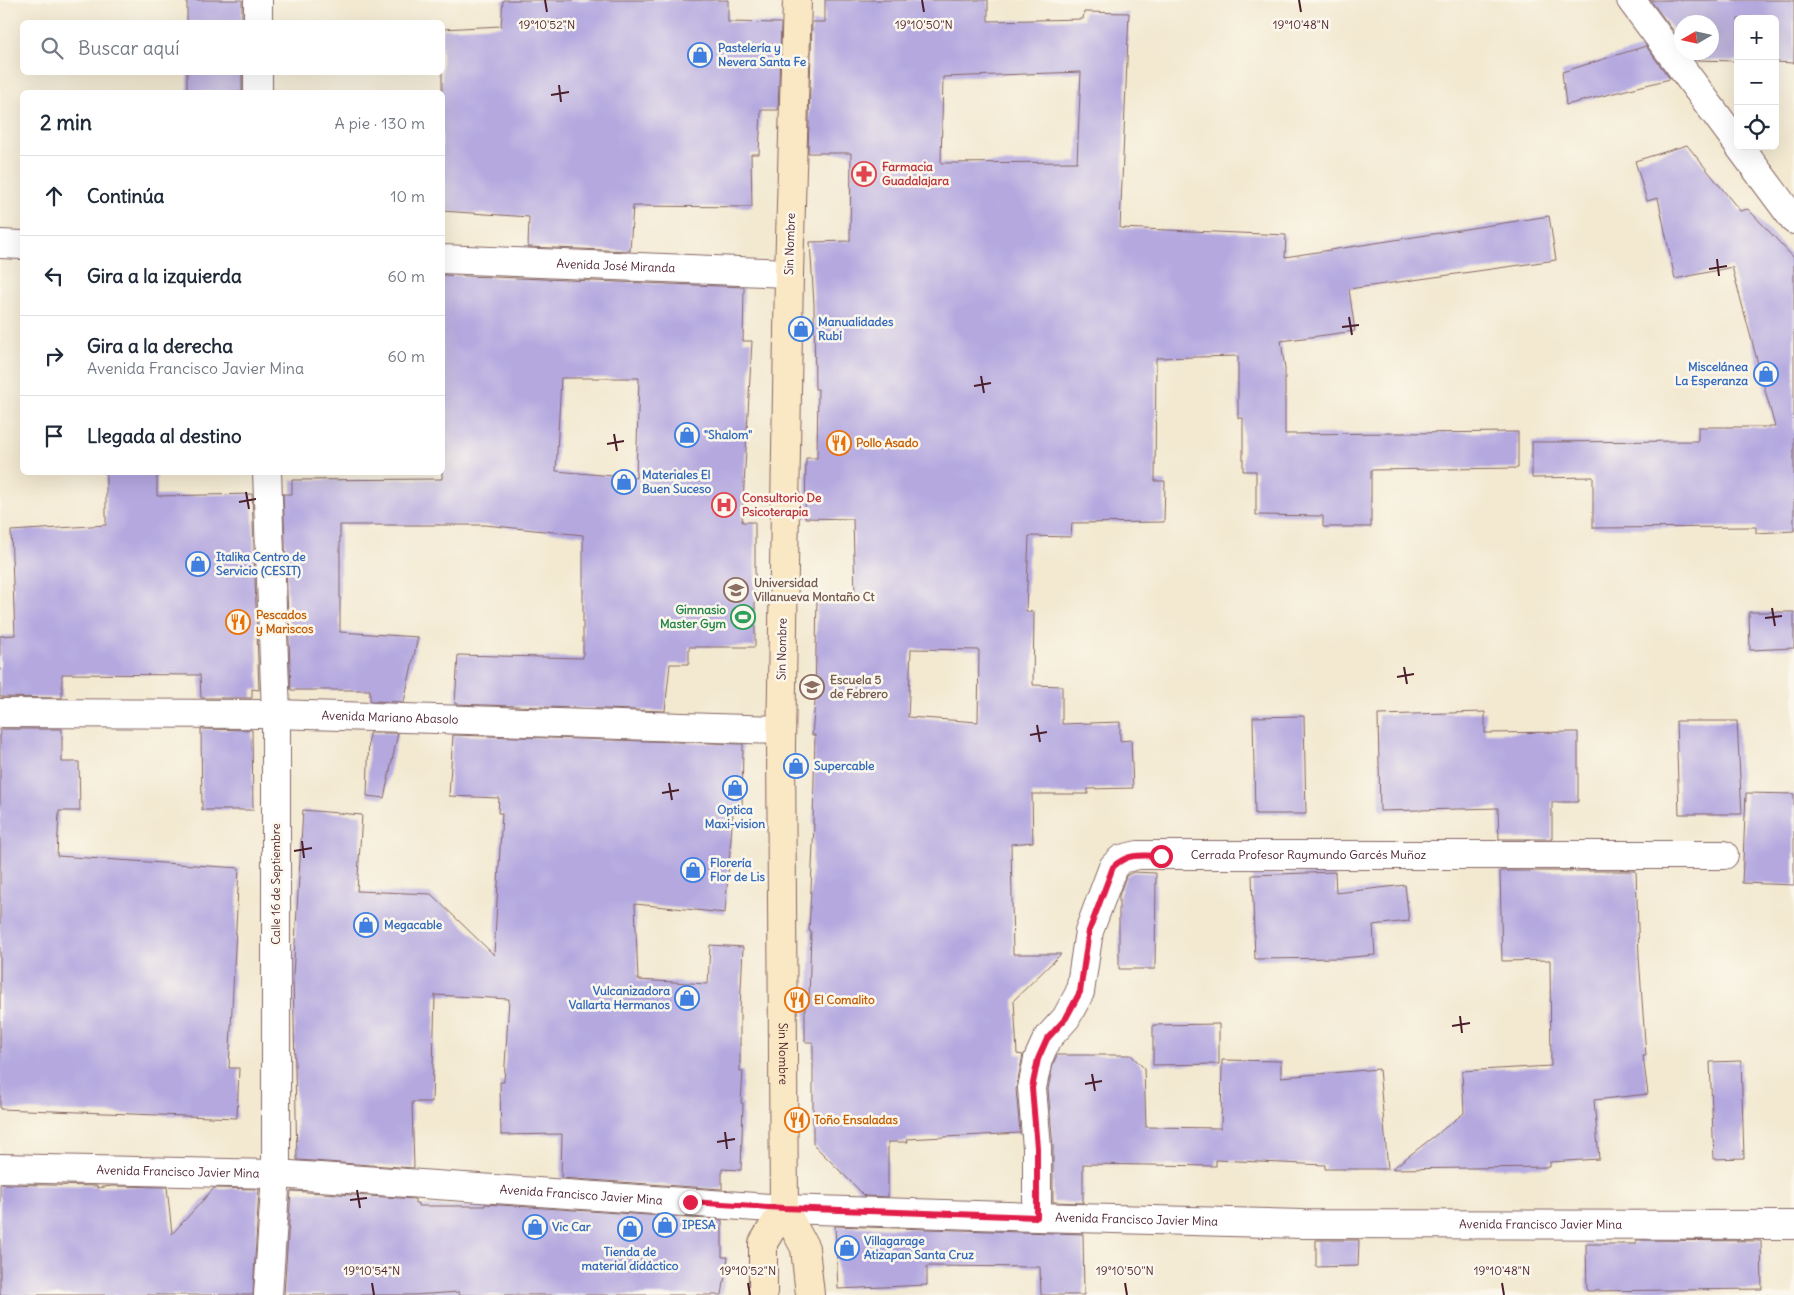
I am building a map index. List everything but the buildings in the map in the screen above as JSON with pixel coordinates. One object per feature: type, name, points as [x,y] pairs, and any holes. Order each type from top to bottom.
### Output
[{"type":"main road","name":"Sin Nombre","points":[[797,0],[789,273],[781,730],[784,1208],[805,1248],[810,1295]]},
{"type":"main road","points":[[763,1295],[763,1243],[784,1208]]},
{"type":"street","points":[[258,0],[258,20]]},
{"type":"street","points":[[1631,0],[1734,138]]},
{"type":"street","points":[[258,75],[258,90]]},
{"type":"street","points":[[1743,150],[1794,220]]},
{"type":"street","points":[[0,244],[20,244]]},
{"type":"street","name":"Avenida José Miranda","points":[[445,259],[789,273]]},
{"type":"street","name":"Calle 16 de Septiembre","points":[[267,475],[276,714],[276,1174],[268,1295]]},
{"type":"street","name":"Avenida Mariano Abasolo","points":[[0,713],[276,714],[781,730]]},
{"type":"street","name":"Cerrada Profesor Raymundo Garcés Muñoz","points":[[1037,1217],[1037,1148],[1032,1088],[1038,1059],[1047,1039],[1066,1018],[1080,992],[1089,931],[1113,867],[1121,859],[1138,855],[1724,855]]},
{"type":"street","name":"Avenida Francisco Javier Mina","points":[[0,1168],[276,1174],[784,1208],[1037,1217],[1303,1224],[1794,1225]]},
{"type":"place","name":"Pastelería y Nevera Santa Fe","points":[[700,55]]},
{"type":"place","name":"Farmacia Guadalajara","points":[[864,174]]},
{"type":"place","name":"Manualidades Rubí","points":[[801,329]]},
{"type":"place","name":"Miscelánea La Esperanza","points":[[1766,374]]},
{"type":"place","name":"\"Shalom\"","points":[[687,435]]},
{"type":"place","name":"Pollo Asado","points":[[839,443]]},
{"type":"place","name":"Materiales El Buen Suceso","points":[[624,482]]},
{"type":"place","name":"Consultorio De Psicoterapia","points":[[724,505]]},
{"type":"place","name":"Italika Centro de Servicio (CESIT)","points":[[198,564]]},
{"type":"place","name":"Universidad Villanueva Montaño Ct","points":[[736,590]]},
{"type":"place","name":"Gimnasio Master Gym","points":[[743,617]]},
{"type":"place","name":"Pescados y Mariscos","points":[[238,622]]},
{"type":"place","name":"Escuela 5 de Febrero","points":[[812,687]]},
{"type":"place","name":"Supercable","points":[[796,766]]},
{"type":"place","name":"Optica Maxi-vision","points":[[735,788]]},
{"type":"place","name":"Florería Flor de Lis","points":[[693,870]]},
{"type":"place","name":"Megacable","points":[[366,925]]},
{"type":"place","name":"Vulcanizadora Vallarta Hermanos","points":[[687,998]]},
{"type":"place","name":"El Comalito","points":[[797,1000]]},
{"type":"place","name":"Toño Ensaladas","points":[[797,1120]]},
{"type":"place","name":"IPESA","points":[[665,1225]]},
{"type":"place","name":"Vic Car","points":[[535,1227]]},
{"type":"place","name":"Tienda de material didáctico","points":[[630,1229]]},
{"type":"place","name":"Villagarage Atizapan Santa Cruz","points":[[847,1248]]},
{"type":"route","points":[[690,1202],[784,1208],[1037,1217],[1037,1148],[1032,1088],[1038,1059],[1047,1039],[1066,1018],[1080,992],[1089,931],[1104,886],[1113,867],[1121,859],[1138,855],[1161,856]]}]
